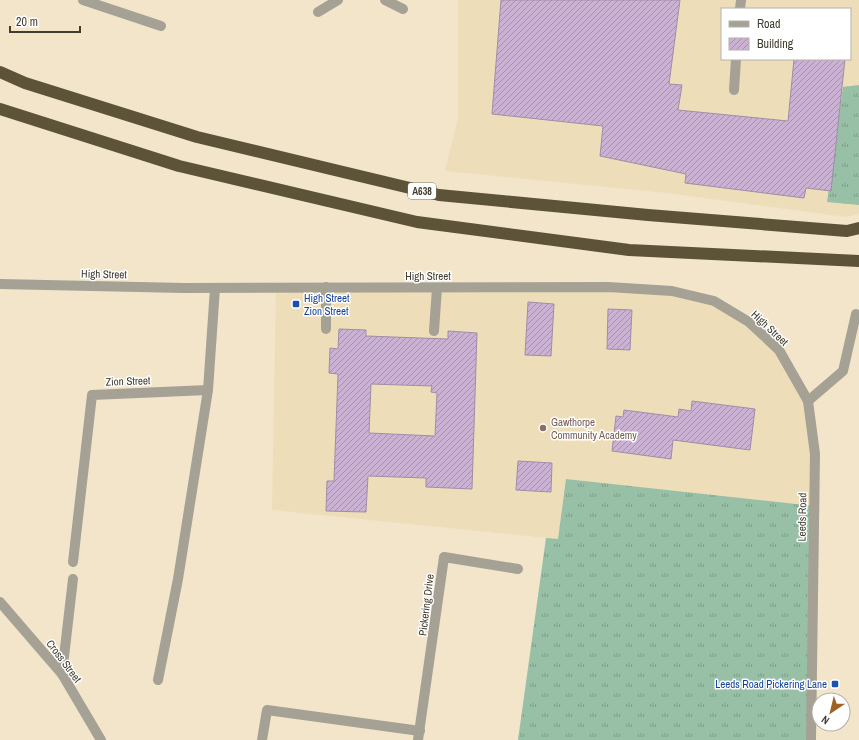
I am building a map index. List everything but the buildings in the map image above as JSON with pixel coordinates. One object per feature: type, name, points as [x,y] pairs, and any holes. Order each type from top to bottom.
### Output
[{"type":"highway","name":"A638","points":[[0,72],[25,83],[197,137],[439,195],[672,217],[847,231],[859,228]]},
{"type":"highway","points":[[0,109],[178,166],[417,222],[629,250],[859,261]]},
{"type":"street","points":[[84,0],[161,26]]},
{"type":"street","points":[[318,12],[338,0]]},
{"type":"street","points":[[385,0],[403,9]]},
{"type":"street","points":[[734,90],[736,60]]},
{"type":"street","name":"High Street","points":[[0,284],[214,288],[608,287],[672,291],[714,301],[749,322],[779,350],[808,401]]},
{"type":"street","points":[[326,287],[326,329]]},
{"type":"street","points":[[158,680],[178,579],[208,390],[214,288]]},
{"type":"street","points":[[434,331],[437,288]]},
{"type":"street","points":[[808,401],[843,371],[856,314]]},
{"type":"street","name":"Zion Street","points":[[73,562],[92,395],[208,390]]},
{"type":"street","name":"Leeds Road","points":[[808,401],[815,454],[811,740]]},
{"type":"street","name":"Pickering Drive","points":[[262,740],[267,710],[419,735],[444,557],[518,569]]},
{"type":"street","points":[[62,674],[73,579]]},
{"type":"street","name":"Cross Street","points":[[0,602],[62,674],[101,740]]},
{"type":"shaded area","points":[[458,0],[859,0],[859,214],[846,217],[667,193],[445,171],[458,118]]},
{"type":"shaded area","name":"Gawthorpe Community Academy","points":[[608,287],[714,301],[779,350],[808,401],[814,506],[566,479],[558,539],[272,510],[276,288]]},
{"type":"green space","points":[[859,85],[859,205],[827,202],[843,87]]},
{"type":"green space","points":[[566,479],[814,506],[811,740],[518,740],[546,538],[558,539]]},
{"type":"place","name":"High Street Zion Street","points":[[296,304]]},
{"type":"place","name":"Gawthorpe Community Academy","points":[[543,428]]},
{"type":"place","name":"Leeds Road Pickering Lane","points":[[835,684]]}]
